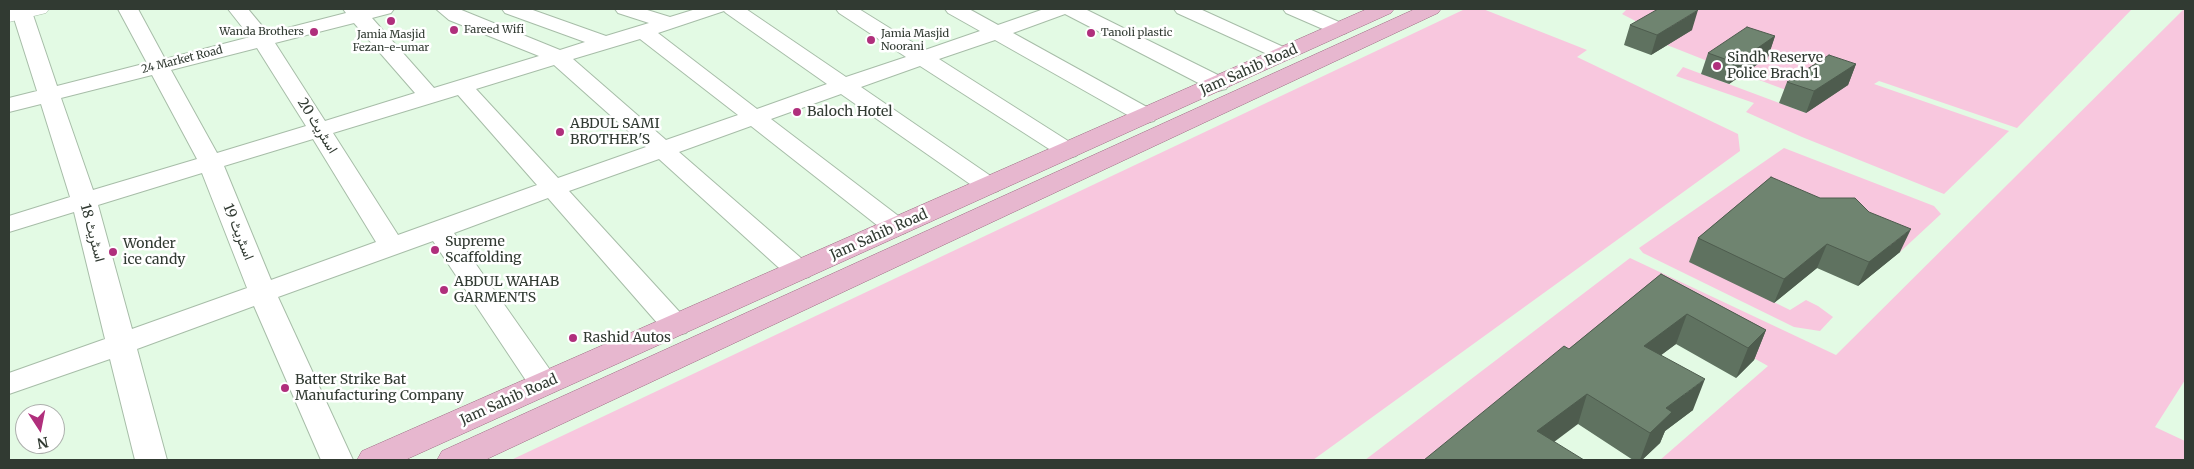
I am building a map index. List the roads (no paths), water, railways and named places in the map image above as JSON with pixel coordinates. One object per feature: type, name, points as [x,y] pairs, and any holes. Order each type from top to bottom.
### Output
[{"type":"main road","name":"Jam Sahib Road","points":[[374,460],[1384,9]]},
{"type":"main road","name":"Jam Sahib Road","points":[[454,460],[1431,9]]},
{"type":"street","name":"اسٹریٹ 19","points":[[128,9],[210,162],[262,292],[338,460]]},
{"type":"street","name":"اسٹریٹ 20","points":[[238,9],[263,40],[320,128],[392,246]]},
{"type":"street","name":"24 Market Road","points":[[9,105],[263,40],[356,12],[384,9]]},
{"type":"street","points":[[446,9],[456,16],[557,56],[799,271]]},
{"type":"street","points":[[512,9],[604,42]]},
{"type":"street","points":[[626,9],[669,23]]},
{"type":"street","points":[[9,224],[428,95],[716,9]]},
{"type":"street","points":[[733,9],[988,186]]},
{"type":"street","points":[[846,9],[1068,151]]},
{"type":"street","points":[[955,9],[1146,116]]},
{"type":"street","points":[[9,384],[553,188],[1062,9]]},
{"type":"street","points":[[1070,9],[1218,84]]},
{"type":"street","points":[[1184,9],[1283,54]]},
{"type":"street","points":[[1293,9],[1339,29]]},
{"type":"street","name":"اسٹریٹ 18","points":[[23,11],[84,201],[151,460]]},
{"type":"street","points":[[356,12],[428,95]]},
{"type":"street","points":[[643,31],[896,228]]},
{"type":"street","points":[[461,85],[676,326]]},
{"type":"street","points":[[438,229],[544,384]]},
{"type":"place","name":"Jamia Masjid Fezan-e-umar","points":[[391,21]]},
{"type":"place","name":"Fareed Wifi","points":[[454,30]]},
{"type":"place","name":"Wanda Brothers","points":[[314,32]]},
{"type":"place","name":"Tanoli plastic","points":[[1091,33]]},
{"type":"place","name":"Jamia Masjid Noorani","points":[[871,40]]},
{"type":"place","name":"Sindh Reserve Police Brach 1","points":[[1717,66]]},
{"type":"place","name":"Baloch Hotel","points":[[797,112]]},
{"type":"place","name":"ABDUL SAMI BROTHER'S","points":[[560,132]]},
{"type":"place","name":"Supreme Scaffolding","points":[[435,250]]},
{"type":"place","name":"Wonder ice candy","points":[[113,252]]},
{"type":"place","name":"ABDUL WAHAB GARMENTS","points":[[444,290]]},
{"type":"place","name":"Rashid Autos","points":[[573,338]]},
{"type":"place","name":"Batter Strike Bat Manufacturing Company","points":[[285,388]]}]
